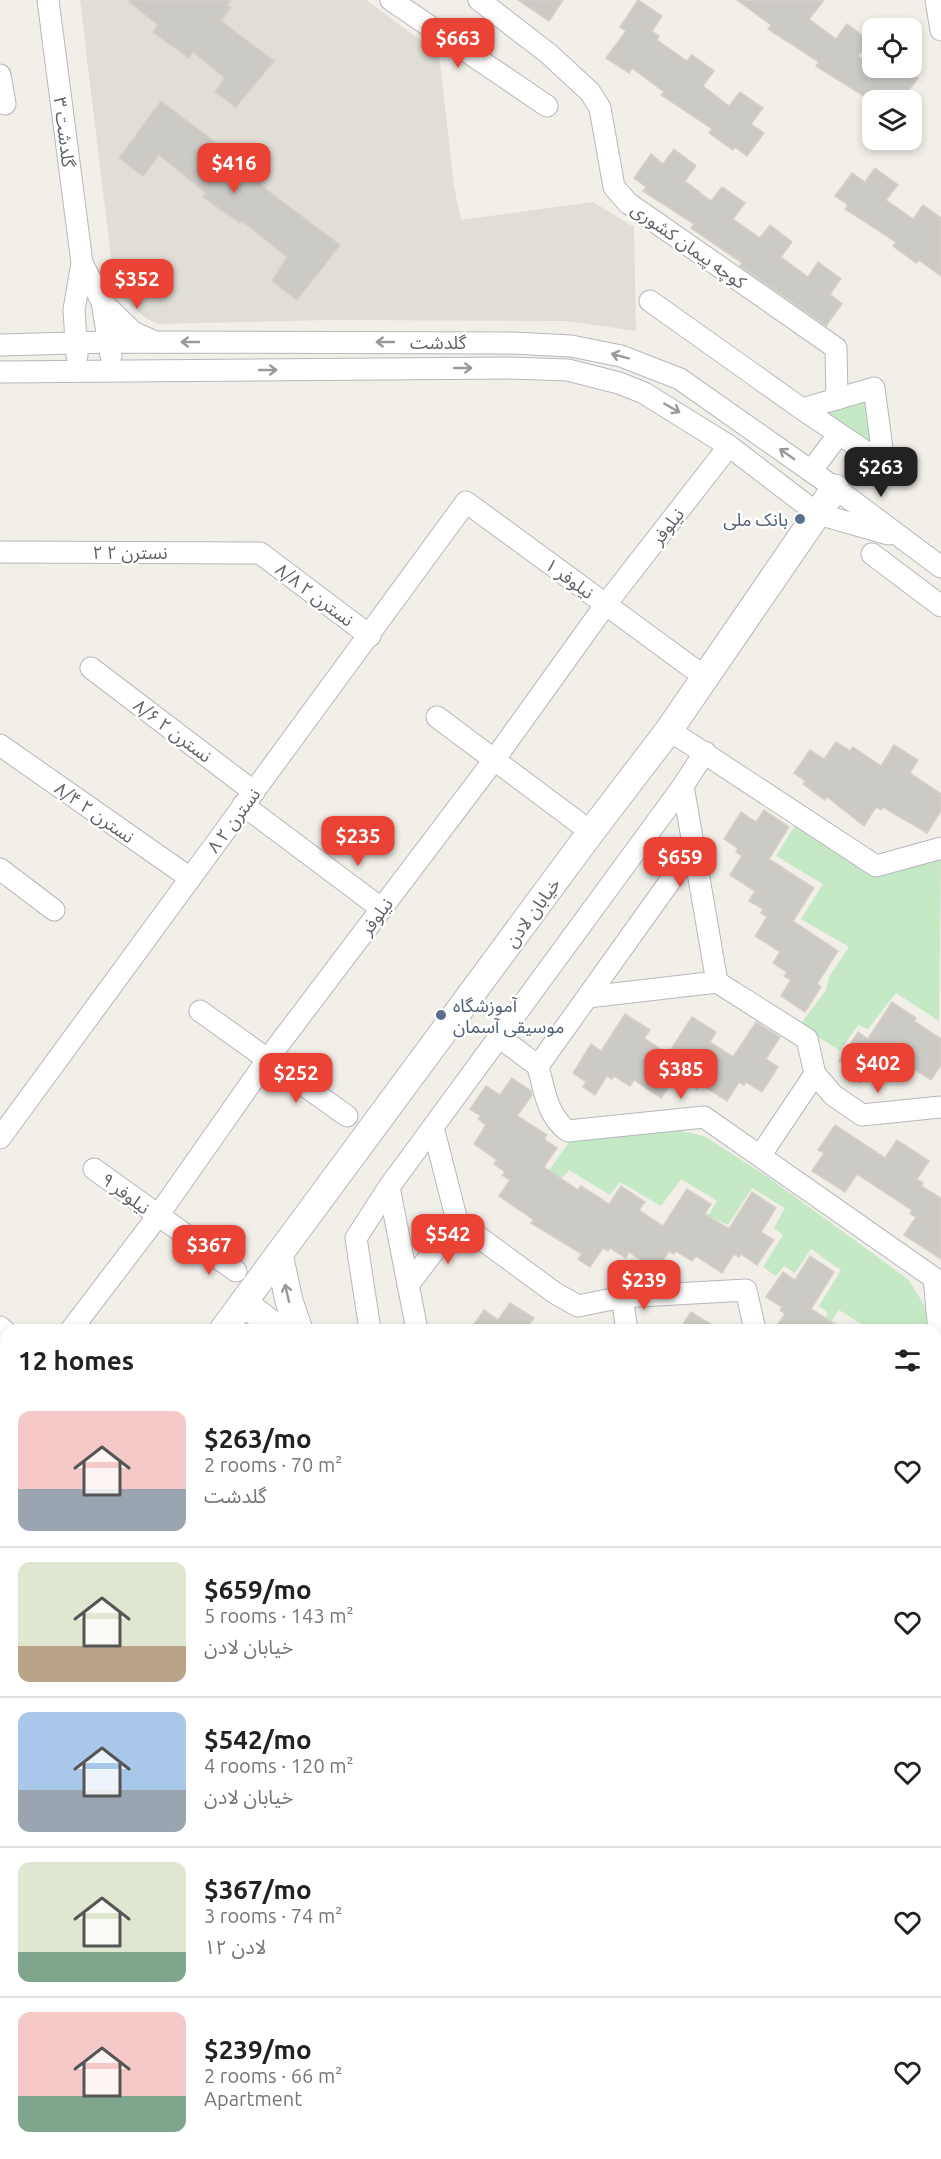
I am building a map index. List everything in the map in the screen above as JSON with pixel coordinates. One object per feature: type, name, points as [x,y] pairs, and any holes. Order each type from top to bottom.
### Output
[{"type":"street","name":"گلدشت ۳","points":[[48,0],[82,263]]},
{"type":"street","points":[[391,0],[547,106]]},
{"type":"street","name":"کوچه پیمان کشوری","points":[[479,0],[549,54],[590,92],[600,108],[614,187],[628,203],[836,348],[837,399]]},
{"type":"street","points":[[936,0],[941,30]]},
{"type":"street","points":[[0,75],[5,104]]},
{"type":"street","points":[[82,263],[102,302],[110,342],[111,370]]},
{"type":"street","points":[[78,371],[74,310],[82,263]]},
{"type":"street","points":[[650,301],[802,409],[884,464],[874,388],[802,409]]},
{"type":"street","points":[[102,302],[133,332],[156,342]]},
{"type":"street","points":[[42,345],[51,334],[66,324],[74,310]]},
{"type":"street","name":"گلدشت","points":[[0,345],[110,342],[512,342],[571,346],[621,356],[680,379],[904,539]]},
{"type":"street","points":[[510,368],[512,342]]},
{"type":"street","name":"گلدشت","points":[[0,372],[510,368],[568,370],[618,383],[644,393],[679,412],[729,446],[818,514]]},
{"type":"street","points":[[811,471],[839,434]]},
{"type":"street","name":"نیلوفر","points":[[76,1324],[157,1217],[267,1060],[494,760],[606,604],[729,446]]},
{"type":"street","name":"خیابان لادن","points":[[228,1324],[669,730],[835,488]]},
{"type":"street","name":"۱ نیلوفر","points":[[466,502],[706,678]]},
{"type":"street","name":"۸ نسترن ۲","points":[[3,1128],[370,636],[466,502]]},
{"type":"street","points":[[818,514],[904,539],[941,567]]},
{"type":"street","name":"۲ نسترن ۲","points":[[0,552],[260,553]]},
{"type":"street","name":"۸/۸ نسترن ۲","points":[[260,553],[370,636]]},
{"type":"street","points":[[872,554],[941,606]]},
{"type":"street","name":"۸/۶ نسترن ۲","points":[[91,668],[249,798],[311,856],[382,909]]},
{"type":"street","points":[[437,717],[591,832]]},
{"type":"street","points":[[669,730],[876,866],[941,848]]},
{"type":"street","name":"۸/۴ نسترن ۲","points":[[0,745],[190,878]]},
{"type":"street","points":[[369,1324],[356,1238],[389,1187],[683,786],[705,752]]},
{"type":"street","points":[[683,786],[717,982]]},
{"type":"street","points":[[538,1066],[693,849]]},
{"type":"street","points":[[0,869],[54,910]]},
{"type":"street","points":[[588,997],[717,982],[807,1039],[815,1074],[833,1095],[862,1115],[941,1107]]},
{"type":"street","points":[[200,1011],[347,1116]]},
{"type":"street","points":[[499,1037],[538,1066],[548,1104],[557,1123],[568,1131],[704,1117],[934,1278],[938,1324]]},
{"type":"street","points":[[760,1156],[815,1074]]},
{"type":"street","points":[[433,1127],[457,1221],[555,1293],[578,1306],[622,1297],[746,1290],[754,1324]]},
{"type":"street","name":"۹ نیلوفر","points":[[94,1169],[157,1217],[236,1271]]},
{"type":"street","points":[[389,1187],[416,1324]]},
{"type":"street","points":[[408,1285],[457,1221]]},
{"type":"street","points":[[279,1254],[289,1301],[297,1324]]},
{"type":"street","points":[[622,1297],[626,1324]]},
{"type":"street","points":[[244,1303],[271,1324]]},
{"type":"shaded area","points":[[80,0],[366,0],[439,54],[454,186],[461,220],[593,202],[634,227],[636,331],[566,321],[328,320],[158,324],[147,319],[123,299],[112,267]]},
{"type":"green space","points":[[869,397],[875,450],[819,413]]},
{"type":"green space","points":[[797,822],[872,875],[941,857],[939,1021],[896,993],[868,1029],[858,1025],[840,1051],[800,1025],[826,990],[830,975],[849,947],[801,919],[823,884],[776,856]]},
{"type":"green space","points":[[667,1128],[704,1136],[768,1177],[909,1280],[927,1310],[929,1324],[861,1324],[839,1310],[829,1324],[821,1324],[828,1313],[819,1306],[841,1270],[811,1249],[795,1273],[784,1266],[776,1276],[763,1267],[783,1235],[774,1228],[785,1208],[752,1188],[728,1225],[708,1216],[717,1201],[681,1179],[661,1206],[620,1182],[610,1195],[569,1170],[552,1190],[540,1183],[572,1138]]},
{"type":"building","points":[[127,0],[231,0],[227,5],[231,7],[221,21],[274,61],[236,107],[215,92],[225,78],[193,52],[189,58],[153,32],[158,25]]},
{"type":"building","points":[[518,0],[563,0],[549,21]]},
{"type":"building","points":[[638,0],[662,16],[652,31],[659,36],[657,40],[687,61],[692,55],[714,71],[703,86],[729,106],[740,92],[763,108],[751,124],[764,133],[747,156],[735,147],[733,150],[709,133],[712,129],[661,95],[664,92],[632,68],[629,73],[606,58],[626,31],[620,27]]},
{"type":"building","points":[[737,0],[824,0],[809,19],[836,39],[847,24],[862,36],[862,51],[858,56],[862,59],[862,78],[918,78],[909,90],[862,90],[862,95],[816,66],[819,62],[768,29],[771,25]]},
{"type":"building","points":[[161,101],[215,142],[211,146],[240,165],[246,157],[268,174],[261,184],[267,190],[340,245],[297,300],[272,281],[287,257],[242,221],[240,223],[203,197],[206,193],[159,155],[143,176],[119,158]]},
{"type":"building","points":[[674,149],[696,166],[685,181],[711,201],[722,187],[745,203],[733,219],[760,238],[770,225],[792,242],[781,257],[808,277],[818,262],[841,279],[830,294],[842,304],[826,326],[740,266],[742,263],[691,228],[694,224],[643,191],[646,187],[634,178],[651,154],[663,164]]},
{"type":"building","points":[[875,168],[898,185],[886,200],[913,219],[923,205],[941,218],[941,276],[919,260],[916,263],[893,246],[896,242],[845,209],[848,205],[835,196],[852,173],[865,182]]},
{"type":"building","points":[[836,742],[850,751],[853,747],[881,766],[894,745],[918,760],[910,773],[941,794],[941,811],[927,833],[883,807],[881,810],[876,807],[864,826],[827,797],[825,800],[803,784],[805,781],[794,773],[810,750],[824,759]]},
{"type":"building","points":[[764,810],[789,827],[769,859],[814,888],[793,921],[838,951],[817,984],[821,987],[805,1012],[781,996],[791,980],[784,976],[787,972],[773,963],[780,952],[755,936],[767,917],[761,913],[763,909],[749,901],[755,891],[730,875],[742,856],[736,852],[738,848],[724,839],[741,812],[756,822]]},
{"type":"building","points":[[892,1002],[916,1018],[914,1021],[941,1039],[941,1065],[931,1080],[904,1063],[897,1074],[881,1064],[879,1067],[874,1064],[861,1083],[850,1075],[853,1070],[839,1061],[858,1032],[868,1039]]},
{"type":"building","points":[[625,1014],[650,1030],[644,1038],[668,1054],[692,1017],[716,1032],[710,1042],[733,1057],[756,1022],[780,1037],[766,1059],[778,1067],[762,1092],[746,1082],[744,1085],[739,1082],[727,1101],[700,1084],[697,1089],[681,1078],[679,1082],[674,1079],[661,1098],[634,1080],[630,1086],[614,1076],[612,1079],[607,1076],[595,1095],[583,1087],[586,1082],[573,1073],[591,1044],[601,1051]]},
{"type":"building","points":[[512,1078],[531,1091],[532,1095],[517,1116],[547,1135],[544,1139],[557,1148],[544,1167],[578,1190],[581,1186],[609,1204],[621,1186],[645,1202],[639,1210],[663,1226],[687,1189],[711,1204],[705,1214],[729,1229],[752,1192],[776,1208],[761,1232],[774,1240],[757,1265],[741,1254],[739,1257],[734,1254],[722,1273],[696,1256],[692,1261],[676,1251],[674,1254],[669,1251],[657,1270],[629,1252],[626,1258],[610,1248],[608,1251],[603,1248],[590,1267],[578,1259],[582,1254],[531,1223],[534,1220],[499,1196],[510,1180],[502,1175],[505,1172],[494,1164],[497,1160],[474,1144],[486,1125],[478,1119],[481,1116],[470,1109],[486,1086],[500,1095]]},
{"type":"building","points":[[835,1125],[885,1158],[897,1140],[929,1161],[917,1179],[923,1183],[921,1186],[941,1198],[941,1259],[904,1235],[916,1217],[910,1214],[912,1210],[857,1174],[845,1192],[812,1171],[824,1153],[818,1150]]},
{"type":"building","points":[[810,1256],[834,1272],[811,1309],[835,1324],[778,1324],[785,1314],[780,1310],[782,1307],[766,1297],[783,1272],[795,1280]]},
{"type":"building","points":[[510,1303],[534,1318],[530,1324],[474,1324],[484,1310],[498,1320]]},
{"type":"building","points":[[691,1312],[710,1324],[683,1324]]},
{"type":"place","name":"بانک ملی","points":[[800,519]]},
{"type":"place","name":"آموزشگاه موسیقی آسمان","points":[[441,1015]]}]
